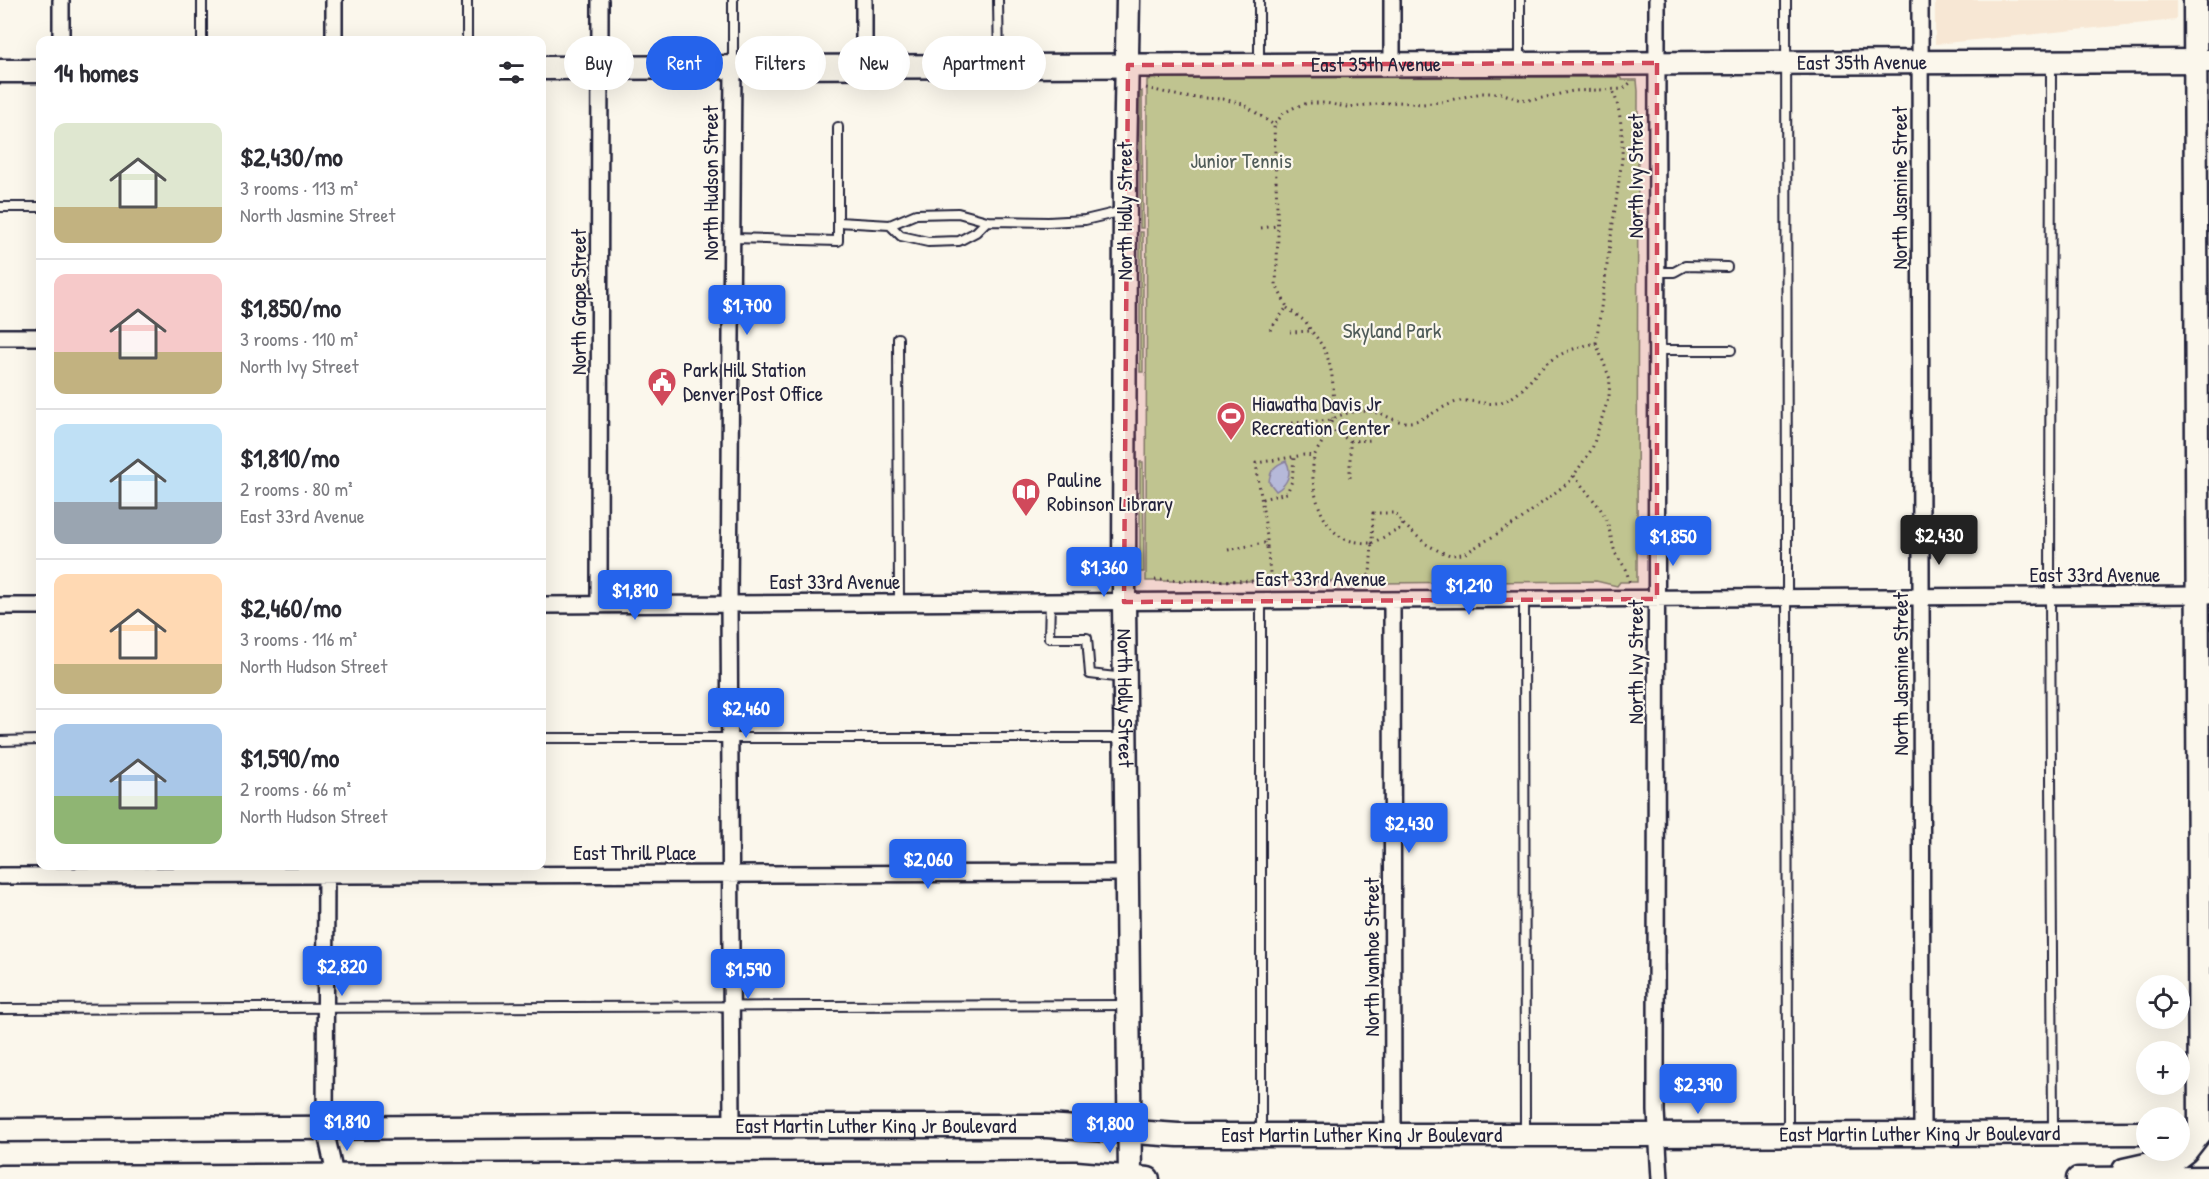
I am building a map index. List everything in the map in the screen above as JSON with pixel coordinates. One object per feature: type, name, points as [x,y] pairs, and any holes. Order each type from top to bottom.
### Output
[{"type":"street","points":[[61,0],[61,36]]},
{"type":"street","points":[[334,0],[334,36]]},
{"type":"street","name":"North Grape Street","points":[[600,0],[600,36]]},
{"type":"street","points":[[864,0],[864,36]]},
{"type":"street","name":"North Holly Street","points":[[1128,0],[1124,602],[1130,1131],[1136,1178]]},
{"type":"street","points":[[1392,0],[1392,64]]},
{"type":"street","name":"North Ivy Street","points":[[1657,0],[1657,1135],[1660,1179]]},
{"type":"street","name":"North Jasmine Street","points":[[1920,0],[1922,1133]]},
{"type":"street","points":[[2083,1179],[2177,1158],[2186,1151],[2196,1133],[2203,595],[2202,61],[2195,0]]},
{"type":"street","name":"East 35th Avenue","points":[[1046,66],[2202,61]]},
{"type":"street","name":"East 35th Avenue","points":[[634,68],[838,66]]},
{"type":"street","name":"North Hudson Street","points":[[732,1127],[729,604],[733,67]]},
{"type":"street","name":"East 35th Avenue","points":[[546,68],[564,68]]},
{"type":"street","points":[[0,71],[36,71]]},
{"type":"street","name":"North Grape Street","points":[[599,604],[600,90]]},
{"type":"street","points":[[0,337],[36,337]]},
{"type":"street","name":"East 33rd Avenue","points":[[546,605],[2203,595]]},
{"type":"street","name":"North Ivanhoe Street","points":[[1392,600],[1393,1135]]},
{"type":"street","points":[[0,606],[36,606]]},
{"type":"street","points":[[326,870],[325,1129],[336,1178]]},
{"type":"street","name":"East Thrill Place","points":[[0,876],[326,870],[730,874],[1127,873]]},
{"type":"street","name":"East Martin Luther King Jr Boulevard","points":[[0,1130],[1047,1126],[1178,1135],[2136,1133]]},
{"type":"street","points":[[0,1177],[732,1177],[996,1176],[1076,1173],[1136,1178]]},
{"type":"street","points":[[2078,1179],[2205,1174]]},
{"type":"lane","points":[[202,0],[202,36]]},
{"type":"lane","points":[[468,0],[468,36]]},
{"type":"lane","points":[[733,0],[733,67]]},
{"type":"lane","points":[[998,0],[999,36]]},
{"type":"lane","points":[[1259,0],[1259,65]]},
{"type":"lane","points":[[1520,0],[1520,63]]},
{"type":"lane","points":[[1786,0],[1788,1134]]},
{"type":"lane","points":[[2051,62],[2050,596],[2053,1133]]},
{"type":"lane","points":[[732,238],[838,241],[838,127]]},
{"type":"lane","points":[[0,207],[36,207]]},
{"type":"lane","points":[[838,222],[890,225],[916,214],[958,213],[987,221],[1048,222],[1085,220],[1125,211]]},
{"type":"lane","points":[[890,225],[901,236],[928,242],[959,241],[976,232],[987,221]]},
{"type":"lane","points":[[1657,272],[1674,272],[1685,266],[1727,267]]},
{"type":"lane","points":[[898,338],[899,603]]},
{"type":"lane","points":[[1657,350],[1731,350]]},
{"type":"lane","points":[[1524,600],[1525,1135]]},
{"type":"lane","points":[[1261,601],[1261,1135]]},
{"type":"lane","points":[[1050,602],[1049,638],[1087,638],[1090,674],[1125,678]]},
{"type":"lane","points":[[546,738],[1125,738]]},
{"type":"lane","points":[[0,741],[36,740]]},
{"type":"lane","points":[[0,1009],[1128,1005]]},
{"type":"path","points":[[1403,524],[1402,528],[1372,543],[1344,538],[1329,524],[1316,501],[1312,479],[1314,456],[1333,420],[1332,369],[1322,342],[1306,322],[1287,307],[1276,285],[1274,125],[1284,113],[1295,106],[1308,103],[1347,107],[1398,102],[1423,104],[1482,93],[1501,93],[1518,99],[1533,100],[1573,91],[1623,89],[1632,81]]},
{"type":"path","points":[[1144,88],[1184,97],[1223,99],[1243,105],[1274,125]]},
{"type":"path","points":[[1155,580],[1362,582],[1370,574],[1373,513],[1395,513],[1403,524],[1426,544],[1450,555],[1464,554],[1520,520],[1570,481],[1592,449],[1609,396],[1610,379],[1596,343],[1623,159],[1620,111],[1613,89]]},
{"type":"path","points":[[1261,228],[1277,226]]},
{"type":"path","points":[[1270,330],[1287,307]]},
{"type":"path","points":[[1290,332],[1311,331]]},
{"type":"path","points":[[1292,423],[1333,420],[1351,412],[1365,411],[1411,422],[1446,405],[1461,401],[1488,405],[1516,395],[1543,366],[1562,353],[1579,346],[1596,343]]},
{"type":"path","points":[[1329,428],[1350,441],[1373,440]]},
{"type":"path","points":[[1350,441],[1350,478]]},
{"type":"path","points":[[1271,581],[1256,463],[1314,456]]},
{"type":"path","points":[[1262,499],[1287,493],[1292,481],[1294,457]]},
{"type":"path","points":[[1574,476],[1600,508],[1607,521],[1615,553],[1626,569],[1630,584]]},
{"type":"path","points":[[1228,550],[1264,543],[1267,547]]},
{"type":"highlighted area","points":[[1657,63],[1657,599],[1124,602],[1128,65]]},
{"type":"shaded area","points":[[1935,0],[2176,0],[2176,20],[1935,44]]},
{"type":"green space","name":"Skyland Park","points":[[1620,77],[1622,80],[1637,80],[1638,91],[1637,582],[1620,582],[1617,586],[1596,581],[1379,583],[1377,581],[1146,581],[1147,80],[1161,78]]},
{"type":"green space","points":[[1142,91],[1143,228],[1140,228],[1140,92]]},
{"type":"green space","points":[[1140,232],[1143,232],[1143,372],[1140,372]]},
{"type":"green space","points":[[1140,462],[1143,462],[1144,572],[1140,572]]},
{"type":"water","points":[[1286,461],[1289,470],[1288,478],[1276,491],[1269,482],[1272,471]]},
{"type":"place","name":"Park Hill Station Denver Post Office","points":[[662,408]]},
{"type":"place","name":"Hiawatha Davis Jr Recreation Center","points":[[1231,442]]},
{"type":"place","name":"Pauline Robinson Library","points":[[1026,518]]},
{"type":"park label","name":"Junior Tennis","points":[[1241,161]]}]
